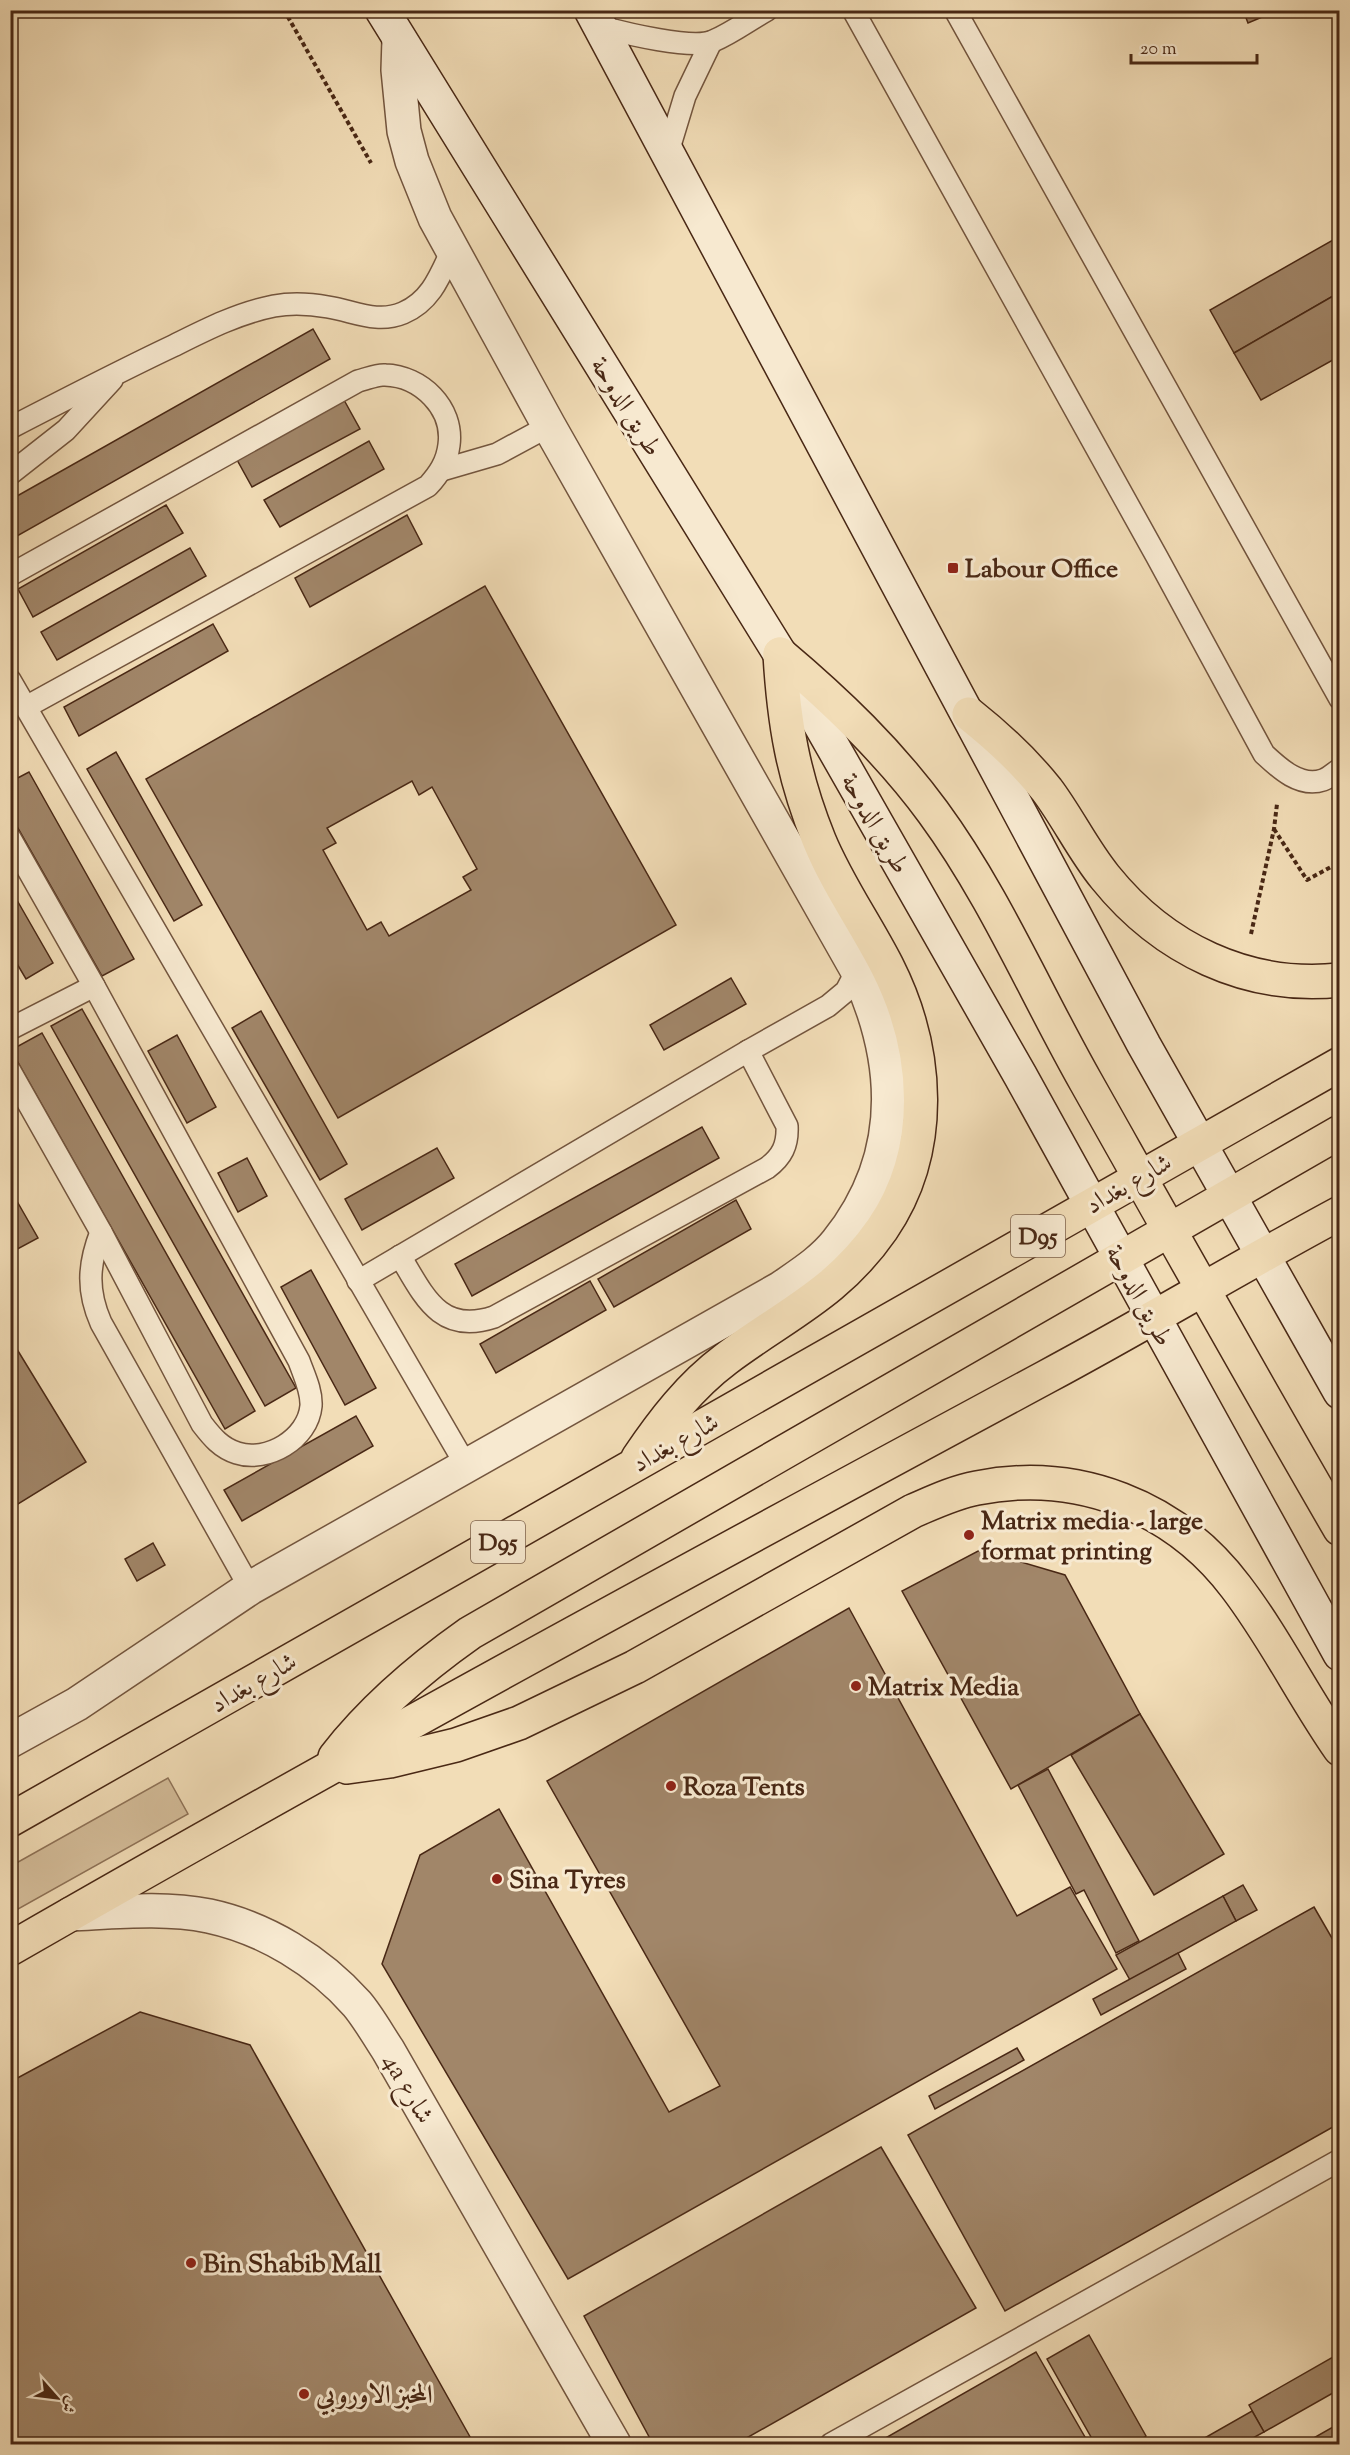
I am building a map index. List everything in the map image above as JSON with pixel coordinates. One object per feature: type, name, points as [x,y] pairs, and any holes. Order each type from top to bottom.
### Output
[{"type":"main road","name":"طريق الدوحة","points":[[382,10],[780,654],[1020,1075],[1340,1654]]},
{"type":"main road","points":[[597,19],[1138,1035],[1340,1392]]},
{"type":"main road","points":[[10,1741],[77,1704],[250,1588],[781,1288],[815,1264],[836,1243],[856,1215],[872,1185],[883,1153],[888,1102],[885,1051],[871,1000],[857,970],[549,426],[452,250],[422,190],[412,161],[400,100],[399,39]]},
{"type":"main road","points":[[780,654],[821,688],[861,726],[897,766],[934,813],[967,862],[1084,1079],[1340,1529]]},
{"type":"main road","points":[[634,1465],[674,1408],[698,1383],[752,1340],[811,1303],[864,1255],[902,1194],[914,1164],[921,1122],[920,1082],[914,1042],[903,1003],[887,966],[824,851],[803,798],[790,750],[783,703],[780,654]]},
{"type":"main road","points":[[969,714],[1024,763],[1048,792],[1105,877],[1127,901],[1177,943],[1204,958],[1243,973],[1278,980],[1317,982],[1340,980]]},
{"type":"main road","name":"شارع بغداد","points":[[10,1820],[1340,1064]]},
{"type":"main road","points":[[324,1771],[376,1709],[405,1681],[470,1633],[1119,1257],[1340,1132]]},
{"type":"main road","points":[[10,1949],[324,1771],[1050,1376],[1261,1255],[1340,1214]]},
{"type":"main road","points":[[324,1771],[390,1761],[456,1745],[519,1723],[635,1667],[913,1511],[945,1497],[977,1488],[1046,1483],[1104,1493],[1153,1513],[1187,1535],[1214,1559],[1237,1588],[1340,1749]]},
{"type":"main road","name":"4a شارع","points":[[71,1914],[151,1911],[209,1916],[264,1934],[314,1964],[357,2004],[388,2050],[614,2445]]},
{"type":"lane","points":[[597,19],[656,39],[711,42],[767,10]]},
{"type":"lane","points":[[853,10],[1264,754],[1281,770],[1302,781],[1323,780],[1340,769]]},
{"type":"lane","points":[[955,10],[1340,699]]},
{"type":"lane","points":[[668,152],[685,96],[711,42]]},
{"type":"lane","points":[[10,428],[118,372],[250,311],[302,304],[329,307],[370,317],[402,314],[429,296],[452,250]]},
{"type":"lane","points":[[10,474],[66,430],[94,402],[118,372]]},
{"type":"lane","points":[[10,576],[358,381],[384,374],[411,379],[433,395],[447,418],[450,445],[442,470],[429,486],[26,707]]},
{"type":"lane","points":[[442,470],[497,454],[549,426]]},
{"type":"lane","points":[[10,680],[467,1467]]},
{"type":"lane","points":[[10,838],[94,986],[298,1361],[308,1384],[311,1407],[302,1429],[285,1446],[262,1455],[238,1454],[217,1443],[202,1424],[101,1232],[10,1071]]},
{"type":"lane","points":[[358,1281],[828,1006],[846,991],[857,970]]},
{"type":"lane","points":[[10,1029],[94,986]]},
{"type":"lane","points":[[400,1256],[425,1298],[440,1312],[453,1319],[466,1322],[481,1321],[494,1317],[767,1168],[777,1161],[784,1151],[788,1139],[787,1126],[748,1051]]},
{"type":"lane","points":[[101,1232],[90,1268],[90,1287],[97,1314],[250,1588]]},
{"type":"lane","points":[[831,2445],[1340,2160]]},
{"type":"path","points":[[284,10],[372,167]]},
{"type":"path","points":[[1243,973],[1274,829],[1281,770]]},
{"type":"path","points":[[1274,829],[1307,880],[1340,862]]},
{"type":"shaded area","points":[[168,1778],[188,1814],[11,1913],[11,1866]]},
{"type":"building","points":[[1243,10],[1279,10],[1248,23]]},
{"type":"building","points":[[1340,236],[1340,292],[1234,353],[1210,310]]},
{"type":"building","points":[[1340,292],[1340,356],[1261,400],[1234,353]]},
{"type":"building","points":[[313,329],[330,359],[10,540],[10,500]]},
{"type":"building","points":[[344,400],[360,429],[252,487],[236,458]]},
{"type":"building","points":[[369,441],[384,469],[280,527],[264,500]]},
{"type":"building","points":[[166,505],[183,533],[33,617],[18,589]]},
{"type":"building","points":[[407,515],[422,544],[310,607],[295,578]]},
{"type":"building","points":[[190,548],[206,576],[57,660],[41,632]]},
{"type":"building","points":[[485,586],[676,925],[338,1118],[146,779]],"holes":[[[412,781],[419,795],[432,787],[477,869],[463,877],[471,890],[389,936],[381,922],[367,930],[323,850],[336,843],[327,828]]]},
{"type":"building","points":[[213,624],[228,651],[79,736],[64,707]]},
{"type":"building","points":[[116,752],[202,905],[174,921],[87,769]]},
{"type":"building","points":[[29,772],[134,959],[102,976],[10,814],[10,782]]},
{"type":"building","points":[[10,888],[53,963],[26,979],[10,952]]},
{"type":"building","points":[[731,978],[746,1004],[664,1050],[650,1025]]},
{"type":"building","points":[[82,1009],[296,1388],[265,1406],[51,1026]]},
{"type":"building","points":[[261,1011],[347,1164],[320,1180],[232,1028]]},
{"type":"building","points":[[42,1033],[255,1411],[225,1429],[11,1050]]},
{"type":"building","points":[[177,1035],[216,1107],[187,1123],[148,1051]]},
{"type":"building","points":[[702,1127],[719,1158],[472,1296],[455,1264]]},
{"type":"building","points":[[437,1148],[454,1178],[362,1230],[345,1199]]},
{"type":"building","points":[[247,1158],[267,1196],[238,1212],[218,1173]]},
{"type":"building","points":[[10,1189],[38,1238],[10,1253]]},
{"type":"building","points":[[736,1200],[751,1229],[614,1307],[598,1279]]},
{"type":"building","points":[[311,1270],[376,1388],[345,1405],[281,1287]]},
{"type":"building","points":[[590,1281],[606,1310],[496,1373],[480,1344]]},
{"type":"building","points":[[15,1346],[86,1462],[10,1509],[10,1349]]},
{"type":"building","points":[[356,1416],[373,1446],[242,1521],[224,1490]]},
{"type":"building","points":[[153,1543],[165,1565],[137,1581],[125,1559]]},
{"type":"building","points":[[980,1550],[1065,1575],[1140,1714],[1011,1789],[902,1591]]},
{"type":"building","points":[[849,1608],[1017,1916],[1070,1887],[1117,1969],[568,2279],[382,1964],[420,1855],[499,1809],[669,2112],[720,2086],[547,1781]]},
{"type":"building","points":[[1140,1714],[1224,1854],[1154,1895],[1071,1755]]},
{"type":"building","points":[[1048,1769],[1139,1941],[1116,1953],[1084,1890],[1076,1894],[1018,1785]]},
{"type":"building","points":[[1243,1885],[1257,1910],[1236,1921],[1223,1896]]},
{"type":"building","points":[[1223,1896],[1236,1921],[1130,1980],[1116,1955]]},
{"type":"building","points":[[1314,1907],[1340,1952],[1340,2123],[1005,2311],[908,2135]]},
{"type":"building","points":[[1178,1953],[1186,1969],[1101,2015],[1093,1999]]},
{"type":"building","name":"Bin Shabib Mall","points":[[140,2012],[250,2045],[474,2444],[10,2444],[10,2082]]},
{"type":"building","points":[[1017,2048],[1024,2060],[935,2109],[929,2096]]},
{"type":"building","points":[[881,2147],[976,2308],[736,2444],[653,2444],[584,2316]]},
{"type":"building","points":[[1089,2335],[1146,2436],[1135,2444],[1095,2444],[1047,2359]]},
{"type":"building","points":[[1036,2352],[1089,2444],[875,2444]]},
{"type":"building","points":[[1340,2353],[1340,2389],[1264,2432],[1249,2405]]},
{"type":"building","points":[[1252,2411],[1264,2432],[1242,2444],[1194,2444]]},
{"type":"building","points":[[1340,2423],[1340,2444],[1303,2444]]},
{"type":"place","name":"Labour Office","points":[[953,568]]},
{"type":"place","name":"Matrix media - large format printing","points":[[969,1535]]},
{"type":"place","name":"Matrix Media","points":[[856,1686]]},
{"type":"place","name":"Roza Tents","points":[[671,1786]]},
{"type":"place","name":"Sina Tyres","points":[[497,1879]]},
{"type":"place","name":"Bin Shabib Mall","points":[[191,2263]]},
{"type":"place","name":"المخبز الاوروبي","points":[[304,2394]]}]
